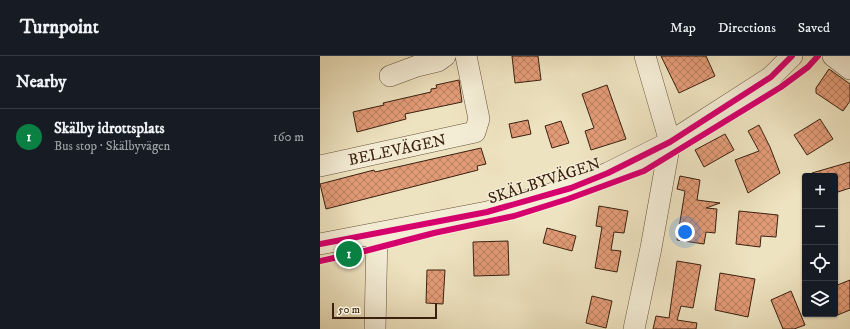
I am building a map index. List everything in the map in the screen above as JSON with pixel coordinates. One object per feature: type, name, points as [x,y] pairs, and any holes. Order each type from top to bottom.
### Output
[{"type":"street","points":[[390,76],[417,66],[438,61],[445,56]]},
{"type":"street","name":"BELEVÄGEN","points":[[320,166],[475,132],[479,119],[466,56]]},
{"type":"street","points":[[634,329],[651,248],[670,142],[645,56]]},
{"type":"street","name":"SKÄLBYVÄGEN","points":[[320,244],[487,212],[571,188],[608,173],[670,142],[771,77],[792,56]]},
{"type":"street","points":[[833,56],[850,69]]},
{"type":"street","points":[[372,318],[378,234]]},
{"type":"building","points":[[512,56],[538,56],[541,80],[515,83]]},
{"type":"building","points":[[661,56],[706,56],[715,76],[679,93]]},
{"type":"building","points":[[829,69],[850,84],[850,101],[843,111],[816,93],[816,88]]},
{"type":"building","points":[[459,80],[462,102],[405,114],[406,119],[357,132],[353,112],[384,105],[383,103],[431,92],[431,89],[437,88],[436,85]]},
{"type":"building","points":[[607,85],[626,139],[591,150],[585,131],[594,128],[582,94]]},
{"type":"building","points":[[820,119],[833,139],[807,155],[794,135]]},
{"type":"building","points":[[528,120],[531,134],[512,138],[509,124]]},
{"type":"building","points":[[561,121],[569,143],[552,148],[545,126]]},
{"type":"building","points":[[759,125],[770,147],[780,173],[748,193],[735,160],[759,151],[748,131]]},
{"type":"building","points":[[725,134],[734,150],[704,167],[695,150]]},
{"type":"building","points":[[481,148],[486,164],[477,166],[478,170],[326,209],[320,184],[374,170],[375,172]]},
{"type":"building","points":[[850,162],[850,188],[838,192],[838,173],[812,173]]},
{"type":"building","points":[[680,176],[700,180],[697,200],[720,203],[706,208],[717,209],[715,233],[706,232],[704,244],[677,240],[685,191],[677,189]]},
{"type":"building","points":[[599,206],[628,211],[624,233],[614,232],[611,250],[621,251],[617,272],[595,268],[602,227],[596,226]]},
{"type":"building","points":[[739,211],[778,215],[776,237],[761,236],[760,247],[736,244]]},
{"type":"building","points":[[547,228],[576,236],[572,251],[543,243]]},
{"type":"building","points":[[508,241],[509,275],[474,276],[473,242]]},
{"type":"building","points":[[677,261],[701,265],[693,308],[681,306],[677,320],[697,323],[696,329],[653,329],[656,316],[669,318]]},
{"type":"building","points":[[427,270],[445,270],[443,304],[426,303]]},
{"type":"building","points":[[720,273],[755,279],[748,317],[715,310]]},
{"type":"building","points":[[850,280],[850,310],[838,315],[838,285]]},
{"type":"building","points":[[791,291],[805,325],[794,329],[783,329],[771,300]]},
{"type":"building","points":[[592,296],[612,301],[606,328],[586,323]]},
{"type":"cycle path","points":[[320,244],[487,212],[571,188],[608,173],[670,142],[771,77],[792,56]]},
{"type":"cycle path","points":[[320,261],[434,233],[514,216],[568,199],[644,171],[781,87],[808,67],[818,56]]},
{"type":"place","name":"Skälby idrottsplats","points":[[349,254]]}]
